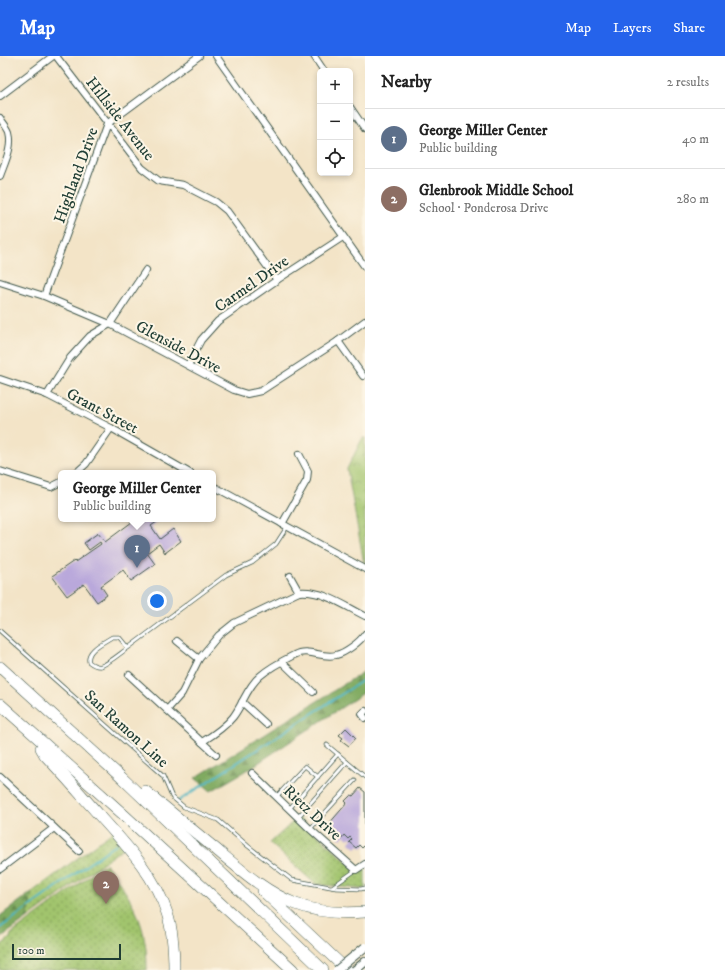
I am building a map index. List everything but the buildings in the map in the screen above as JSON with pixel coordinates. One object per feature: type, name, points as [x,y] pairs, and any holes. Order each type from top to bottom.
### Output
[{"type":"highway","points":[[0,667],[121,777],[323,970]]},
{"type":"highway","points":[[0,704],[293,970]]},
{"type":"highway","points":[[37,738],[45,755],[130,848],[149,876],[167,913],[172,935],[174,970]]},
{"type":"highway","points":[[121,777],[143,790],[233,864],[261,885],[295,904],[331,913],[365,912]]},
{"type":"highway","points":[[233,864],[347,970]]},
{"type":"street","points":[[0,96],[55,56]]},
{"type":"street","name":"Hillside Avenue","points":[[55,56],[142,168],[159,181],[183,185],[216,202],[227,211],[277,280]]},
{"type":"street","name":"Highland Drive","points":[[44,296],[107,124],[199,56]]},
{"type":"street","points":[[216,56],[365,267]]},
{"type":"street","points":[[314,56],[322,68]]},
{"type":"street","points":[[353,111],[365,129]]},
{"type":"street","points":[[0,118],[8,131],[10,141],[9,152],[0,176]]},
{"type":"street","name":"Carmel Drive","points":[[188,365],[201,340],[218,321],[343,237]]},
{"type":"street","points":[[47,395],[70,358],[90,336],[110,324],[146,270]]},
{"type":"street","name":"Glenside Drive","points":[[0,282],[44,296],[110,324],[234,390],[248,394],[261,391],[338,341],[365,321]]},
{"type":"street","points":[[338,341],[362,376]]},
{"type":"street","name":"Grant Street","points":[[0,379],[47,395],[111,428],[185,470]]},
{"type":"street","points":[[79,470],[86,464],[111,428]]},
{"type":"street","points":[[284,526],[308,480],[308,471],[299,454]]},
{"type":"street","points":[[0,471],[51,487],[58,484]]},
{"type":"street","points":[[216,488],[365,569]]},
{"type":"street","points":[[290,576],[299,592]]},
{"type":"street","points":[[167,710],[182,693],[199,659],[219,635],[234,623],[299,592],[310,591],[323,595],[365,616]]},
{"type":"street","points":[[202,742],[220,730],[233,717],[248,689],[260,676],[295,654],[309,651],[335,655],[351,647],[365,634]]},
{"type":"street","points":[[177,641],[199,659]]},
{"type":"street","points":[[282,662],[313,692]]},
{"type":"street","points":[[130,675],[216,755]]},
{"type":"street","points":[[242,702],[266,724]]},
{"type":"street","points":[[365,711],[362,714],[365,718]]},
{"type":"street","name":"Rietz Drive","points":[[252,773],[310,829],[356,870]]},
{"type":"street","points":[[0,777],[79,851]]},
{"type":"street","points":[[0,869],[54,828]]},
{"type":"street","points":[[356,870],[365,864]]},
{"type":"street","points":[[337,970],[365,947]]},
{"type":"street","points":[[355,970],[365,962]]},
{"type":"lane","points":[[128,648],[119,637],[112,636],[90,652],[88,657],[89,662],[96,666],[102,666],[128,648],[226,575],[252,562],[276,544],[284,526]]},
{"type":"lane","name":"San Ramon Line","points":[[0,631],[163,776],[172,798],[184,807],[218,820],[248,846],[292,880],[332,887],[365,888]]},
{"type":"lane","points":[[327,745],[365,777]]},
{"type":"lane","points":[[289,809],[338,754]]},
{"type":"lane","points":[[298,817],[348,762]]},
{"type":"lane","points":[[277,797],[305,766],[318,777]]},
{"type":"lane","points":[[310,829],[355,780]]},
{"type":"lane","points":[[332,887],[356,870]]},
{"type":"green space","points":[[365,437],[365,569],[347,469],[362,439]]},
{"type":"green space","points":[[365,671],[365,692],[249,769],[211,791],[195,778]]},
{"type":"green space","points":[[298,817],[356,870],[365,864],[365,888],[361,889],[315,884],[270,843]]},
{"type":"green space","points":[[114,831],[127,845],[27,919],[32,892]]},
{"type":"green space","points":[[106,864],[124,889],[137,913],[144,938],[147,970],[0,970],[0,946],[10,938],[11,934]]},
{"type":"green space","points":[[32,892],[27,919],[0,938],[0,916]]},
{"type":"waterway","points":[[177,802],[365,679]]},
{"type":"waterway","points":[[0,928],[116,844]]},
{"type":"place","name":"George Miller Center","points":[[137,568]]},
{"type":"place","name":"Glenbrook Middle School","points":[[106,904]]}]
